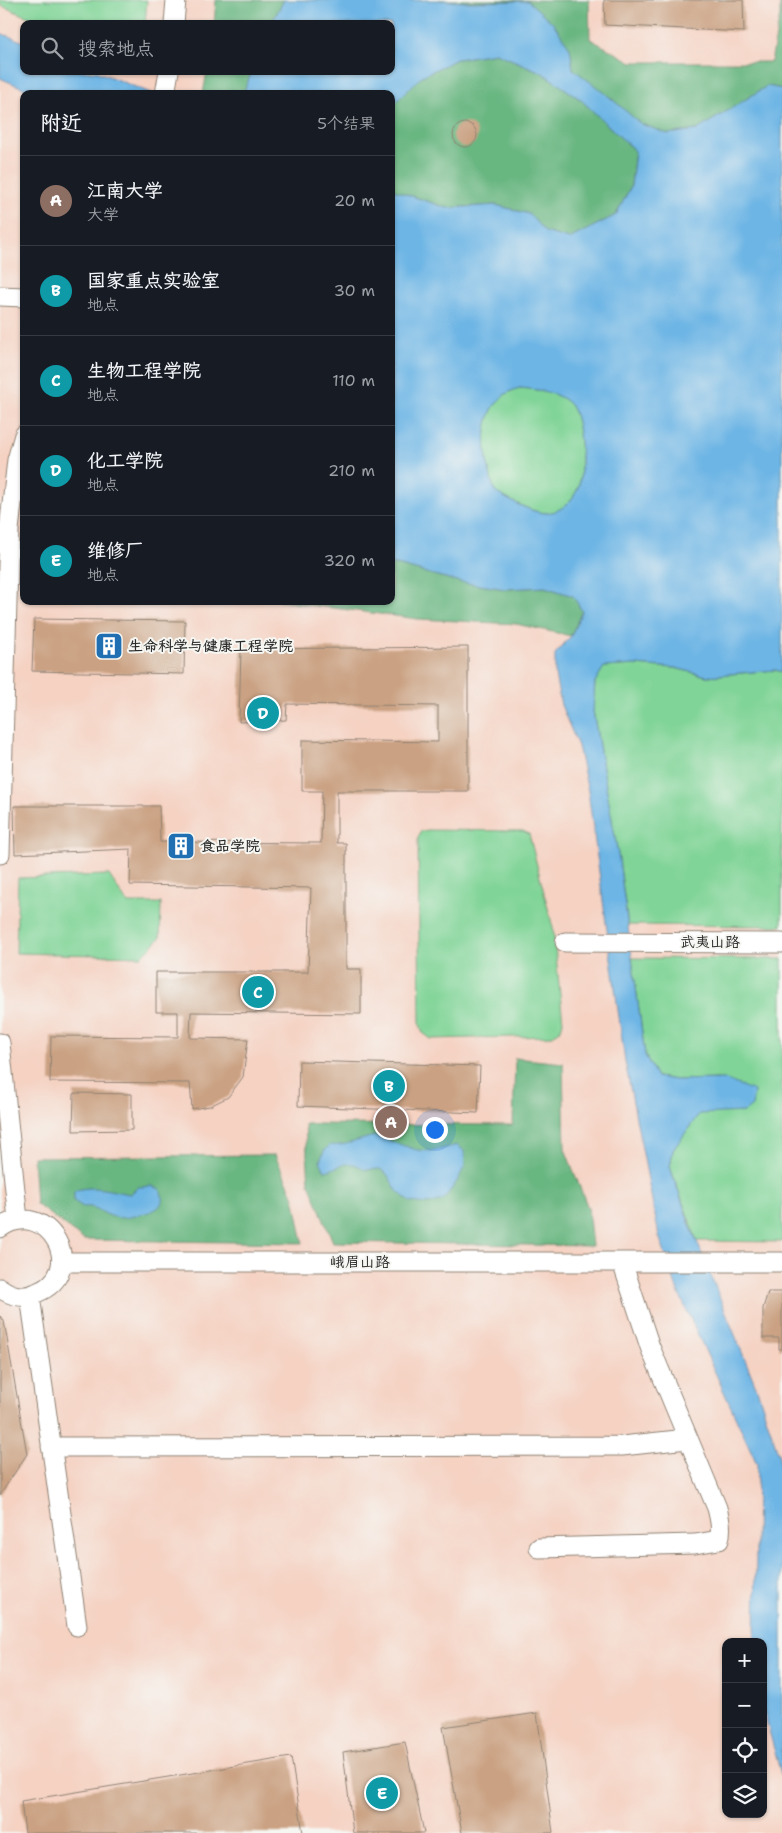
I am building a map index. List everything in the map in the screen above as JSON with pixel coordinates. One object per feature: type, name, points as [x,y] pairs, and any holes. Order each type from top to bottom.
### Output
[{"type":"street","points":[[174,20],[176,0]]},
{"type":"street","points":[[0,296],[20,297]]},
{"type":"street","points":[[0,854],[5,529],[16,460],[20,448]]},
{"type":"street","name":"武夷山路","points":[[565,942],[782,943]]},
{"type":"street","points":[[0,1043],[6,1164],[18,1220]]},
{"type":"street","points":[[0,1228],[18,1220],[35,1222],[50,1230],[60,1245],[62,1262],[57,1278],[45,1290],[30,1296],[18,1296],[0,1288]]},
{"type":"street","name":"峨眉山路","points":[[62,1262],[782,1262]]},
{"type":"street","points":[[539,1548],[695,1544],[719,1540],[721,1524],[717,1508],[650,1348],[622,1262]]},
{"type":"street","points":[[30,1296],[76,1626]]},
{"type":"street","points":[[51,1447],[622,1446],[687,1439]]},
{"type":"shaded area","points":[[0,0],[782,0],[782,1833],[0,1833]]},
{"type":"green space","points":[[0,0],[147,0],[145,20],[36,20],[0,5]]},
{"type":"green space","points":[[216,0],[284,0],[273,20],[214,20]]},
{"type":"green space","points":[[439,0],[589,0],[590,39],[632,62],[771,62],[780,15],[780,0],[782,0],[782,89],[767,86],[697,130],[668,134],[641,124],[573,69],[570,48],[528,2]]},
{"type":"green space","points":[[496,53],[541,72],[580,99],[635,151],[631,186],[616,215],[569,239],[545,232],[529,214],[496,205],[447,208],[395,190],[395,103],[422,76],[457,59]]},
{"type":"green space","points":[[206,75],[250,75],[245,90],[204,90]]},
{"type":"green space","points":[[519,388],[547,392],[561,397],[571,406],[577,423],[581,459],[580,481],[573,497],[566,505],[553,512],[542,513],[528,509],[495,492],[486,455],[485,442],[489,417],[494,406],[502,397]]},
{"type":"green space","points":[[395,565],[397,565],[460,582],[506,589],[545,587],[573,596],[582,611],[571,636],[516,624],[418,619],[311,605],[395,605]]},
{"type":"green space","points":[[635,665],[675,668],[707,676],[775,670],[782,672],[782,926],[628,925],[619,860],[593,711],[595,682],[603,667]]},
{"type":"green space","points":[[421,831],[523,831],[529,834],[553,928],[563,1022],[561,1029],[553,1036],[431,1039],[423,1033],[420,1025],[418,838]]},
{"type":"green space","points":[[109,875],[127,903],[161,903],[160,938],[142,956],[16,953],[18,878]]},
{"type":"green space","points":[[632,958],[782,959],[782,1242],[697,1241],[670,1167],[673,1150],[699,1113],[744,1112],[724,1079],[676,1080],[657,1077],[645,1055]]},
{"type":"green space","points":[[515,1058],[563,1063],[565,1149],[588,1208],[592,1246],[333,1242],[309,1183],[305,1124],[513,1125]]},
{"type":"green space","points":[[275,1155],[294,1197],[303,1243],[84,1240],[36,1204],[33,1157]]},
{"type":"water","points":[[284,0],[528,1],[553,23],[570,48],[573,69],[641,124],[668,134],[697,130],[767,86],[782,89],[782,672],[775,670],[707,676],[675,668],[635,665],[604,667],[595,682],[593,711],[619,860],[645,1055],[657,1077],[676,1080],[724,1079],[754,1091],[752,1106],[744,1112],[699,1114],[673,1150],[670,1167],[689,1222],[757,1389],[779,1456],[782,1498],[782,1778],[767,1724],[767,1638],[755,1638],[757,1464],[677,1289],[659,1236],[625,1061],[588,791],[578,746],[561,705],[555,675],[555,654],[571,636],[582,611],[573,596],[545,587],[506,589],[460,582],[395,565],[395,190],[447,208],[496,205],[529,214],[545,232],[569,239],[616,215],[631,186],[635,151],[580,99],[541,72],[496,53],[457,59],[422,76],[395,103],[395,90],[245,90],[250,75],[395,75],[395,20],[273,20]],"holes":[[[519,388],[547,392],[561,397],[571,406],[579,434],[581,471],[578,488],[566,505],[552,512],[542,513],[528,509],[495,492],[486,455],[485,442],[489,417],[494,406],[504,396]]]},
{"type":"water","points":[[0,33],[20,40],[20,75],[106,75],[143,90],[28,90],[0,78]]},
{"type":"water","points":[[375,1136],[417,1150],[433,1151],[457,1145],[464,1151],[465,1166],[456,1183],[443,1200],[428,1204],[410,1202],[397,1191],[387,1174],[380,1169],[365,1170],[354,1164],[345,1164],[325,1171],[320,1161],[324,1151],[330,1145],[346,1144]]},
{"type":"water","points":[[151,1186],[160,1189],[162,1195],[161,1205],[144,1214],[129,1217],[111,1216],[92,1207],[83,1207],[74,1201],[74,1191],[81,1189],[102,1189],[130,1194],[139,1187]]},
{"type":"building","points":[[604,0],[743,0],[744,32],[605,25]]},
{"type":"building","points":[[465,123],[473,127],[477,135],[473,143],[465,147],[457,143],[453,135],[457,127]]},
{"type":"building","name":"生命科学与健康工程学院","points":[[34,619],[185,621],[184,674],[32,671]]},
{"type":"building","points":[[468,647],[468,791],[337,791],[337,843],[346,843],[346,969],[361,969],[361,1014],[191,1012],[190,1038],[248,1039],[243,1077],[228,1097],[210,1106],[192,1109],[190,1083],[50,1082],[51,1036],[178,1037],[178,1012],[156,1012],[156,972],[308,972],[311,888],[130,885],[131,849],[15,854],[14,806],[159,806],[160,842],[321,843],[322,791],[302,791],[302,740],[438,742],[438,706],[287,704],[286,720],[239,722],[241,649]]},
{"type":"building","points":[[299,1061],[480,1066],[478,1113],[298,1106]]},
{"type":"building","points":[[74,1093],[132,1094],[132,1130],[73,1131]]},
{"type":"building","points":[[768,1292],[782,1292],[782,1349],[779,1349],[779,1338],[763,1338],[763,1308]]},
{"type":"building","points":[[0,1316],[4,1321],[27,1454],[0,1495]]},
{"type":"building","points":[[537,1713],[553,1833],[462,1833],[443,1727]]},
{"type":"building","points":[[405,1742],[424,1833],[353,1833],[343,1752]]},
{"type":"building","points":[[291,1757],[303,1833],[25,1833],[21,1801]]},
{"type":"place","name":"生命科学与健康工程学院","points":[[109,646]]},
{"type":"place","name":"化工学院","points":[[263,713]]},
{"type":"place","name":"食品学院","points":[[181,846]]},
{"type":"place","name":"生物工程学院","points":[[258,992]]},
{"type":"place","name":"国家重点实验室","points":[[389,1086]]},
{"type":"place","name":"江南大学","points":[[391,1122]]},
{"type":"place","name":"维修厂","points":[[382,1793]]}]
